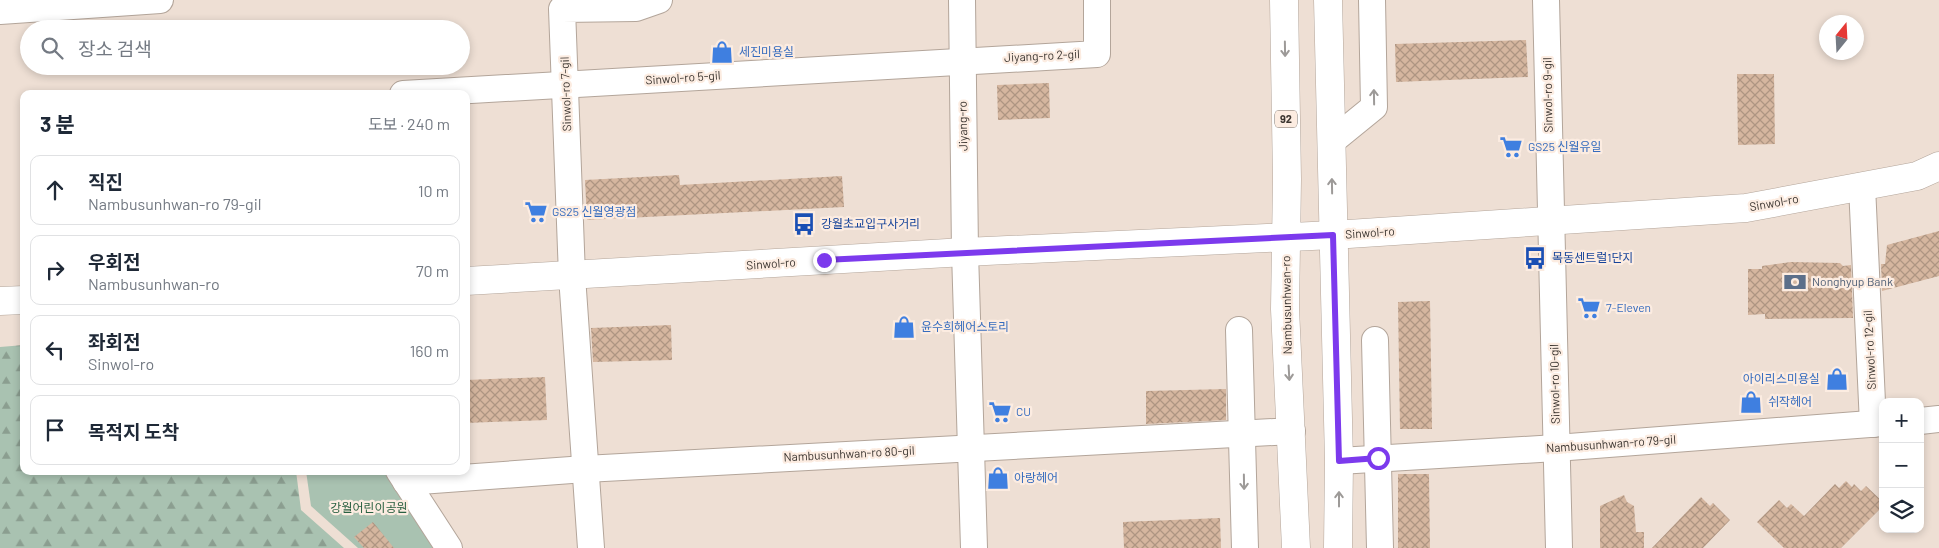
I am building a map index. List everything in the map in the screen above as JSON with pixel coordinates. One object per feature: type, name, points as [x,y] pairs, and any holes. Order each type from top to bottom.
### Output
[{"type":"main road","name":"Nambusunhwan-ro","points":[[1284,0],[1285,309],[1296,548]]},
{"type":"main road","points":[[1328,0],[1339,461],[1338,548]]},
{"type":"main road","name":"Sinwol-ro","points":[[470,281],[965,252],[1333,235],[1746,208],[1917,176],[1939,166]]},
{"type":"main road","points":[[0,301],[20,300]]},
{"type":"main road","name":"Nambusunhwan-ro","points":[[1282,548],[1292,431]]},
{"type":"street","points":[[0,11],[160,0]]},
{"type":"street","name":"Sinwol-ro 7-gil","points":[[591,548],[572,276],[562,9],[636,8],[659,0]]},
{"type":"street","name":"Jiyang-ro","points":[[962,0],[965,252],[974,548]]},
{"type":"street","name":"Jiyang-ro 2-gil","points":[[963,60],[1097,54],[1097,0]]},
{"type":"street","points":[[1331,142],[1374,107],[1372,0]]},
{"type":"street","name":"Sinwol-ro 9-gil","points":[[1546,0],[1551,221]]},
{"type":"street","name":"Sinwol-ro 5-gil","points":[[470,90],[963,60]]},
{"type":"street","name":"Sinwol-ro 12-gil","points":[[1862,186],[1878,423]]},
{"type":"street","name":"Sinwol-ro 10-gil","points":[[1551,221],[1559,548]]},
{"type":"street","points":[[1239,330],[1245,548]]},
{"type":"street","points":[[1375,340],[1380,548]]},
{"type":"street","points":[[1924,421],[1939,419]]},
{"type":"street","name":"Nambusunhwan-ro 79-gil","points":[[1339,461],[1556,448],[1878,423]]},
{"type":"street","name":"Nambusunhwan-ro 80-gil","points":[[470,474],[1292,431]]},
{"type":"street","name":"Nambusunhwan-ro 80-gil","points":[[403,477],[448,475]]},
{"type":"street","points":[[403,477],[449,548]]},
{"type":"green space","points":[[20,345],[20,475],[297,475],[301,510],[344,548],[0,548],[0,347]]},
{"type":"green space","name":"강월어린이공원","points":[[307,475],[390,475],[437,548],[358,548],[311,506]]},
{"type":"building","points":[[1526,40],[1528,77],[1396,82],[1395,44]]},
{"type":"building","points":[[1737,74],[1774,74],[1775,144],[1738,145]]},
{"type":"building","points":[[1049,83],[1050,118],[998,120],[997,85]]},
{"type":"building","points":[[679,175],[680,185],[842,176],[844,207],[587,220],[585,180]]},
{"type":"building","points":[[1939,231],[1939,276],[1882,291],[1881,264],[1885,264],[1887,245]]},
{"type":"building","points":[[1791,262],[1851,265],[1853,318],[1765,319],[1765,314],[1748,315],[1748,269],[1762,269],[1762,266]]},
{"type":"building","points":[[1430,301],[1432,429],[1400,429],[1398,302]]},
{"type":"building","points":[[671,325],[672,360],[593,362],[591,328]]},
{"type":"building","points":[[545,377],[547,420],[470,423],[470,380]]},
{"type":"building","points":[[1226,389],[1226,420],[1146,424],[1146,391]]},
{"type":"building","points":[[1398,474],[1429,474],[1430,548],[1398,548]]},
{"type":"building","points":[[1846,481],[1852,487],[1854,484],[1861,491],[1866,486],[1879,498],[1879,510],[1841,548],[1784,548],[1757,522],[1779,500],[1787,508],[1791,504],[1804,516],[1835,484],[1839,488]]},
{"type":"building","points":[[1624,495],[1627,502],[1634,506],[1636,532],[1644,532],[1644,548],[1600,548],[1600,506]]},
{"type":"building","points":[[1701,497],[1710,506],[1713,503],[1730,520],[1703,548],[1652,548]]},
{"type":"building","points":[[1220,518],[1221,548],[1124,548],[1123,522]]},
{"type":"building","points":[[373,522],[394,548],[364,548],[354,537]]},
{"type":"place","name":"세진미용실","points":[[722,52]]},
{"type":"place","name":"GS25 신월유일","points":[[1511,147]]},
{"type":"place","name":"GS25 신월영광점","points":[[536,212]]},
{"type":"place","name":"강월초교입구사거리","points":[[804,224]]},
{"type":"place","name":"목동센트럴1단지","points":[[1535,258]]},
{"type":"place","name":"Nonghyup Bank","points":[[1795,282]]},
{"type":"place","name":"7-Eleven","points":[[1589,308]]},
{"type":"place","name":"윤수희헤어스토리","points":[[904,327]]},
{"type":"place","name":"아이리스미용실","points":[[1837,379]]},
{"type":"place","name":"쉬작헤어","points":[[1751,402]]},
{"type":"place","name":"CU","points":[[1000,412]]},
{"type":"place","name":"아랑헤어","points":[[998,478]]},
{"type":"route","points":[[824,260],[1333,235],[1339,461],[1378,458]]}]
